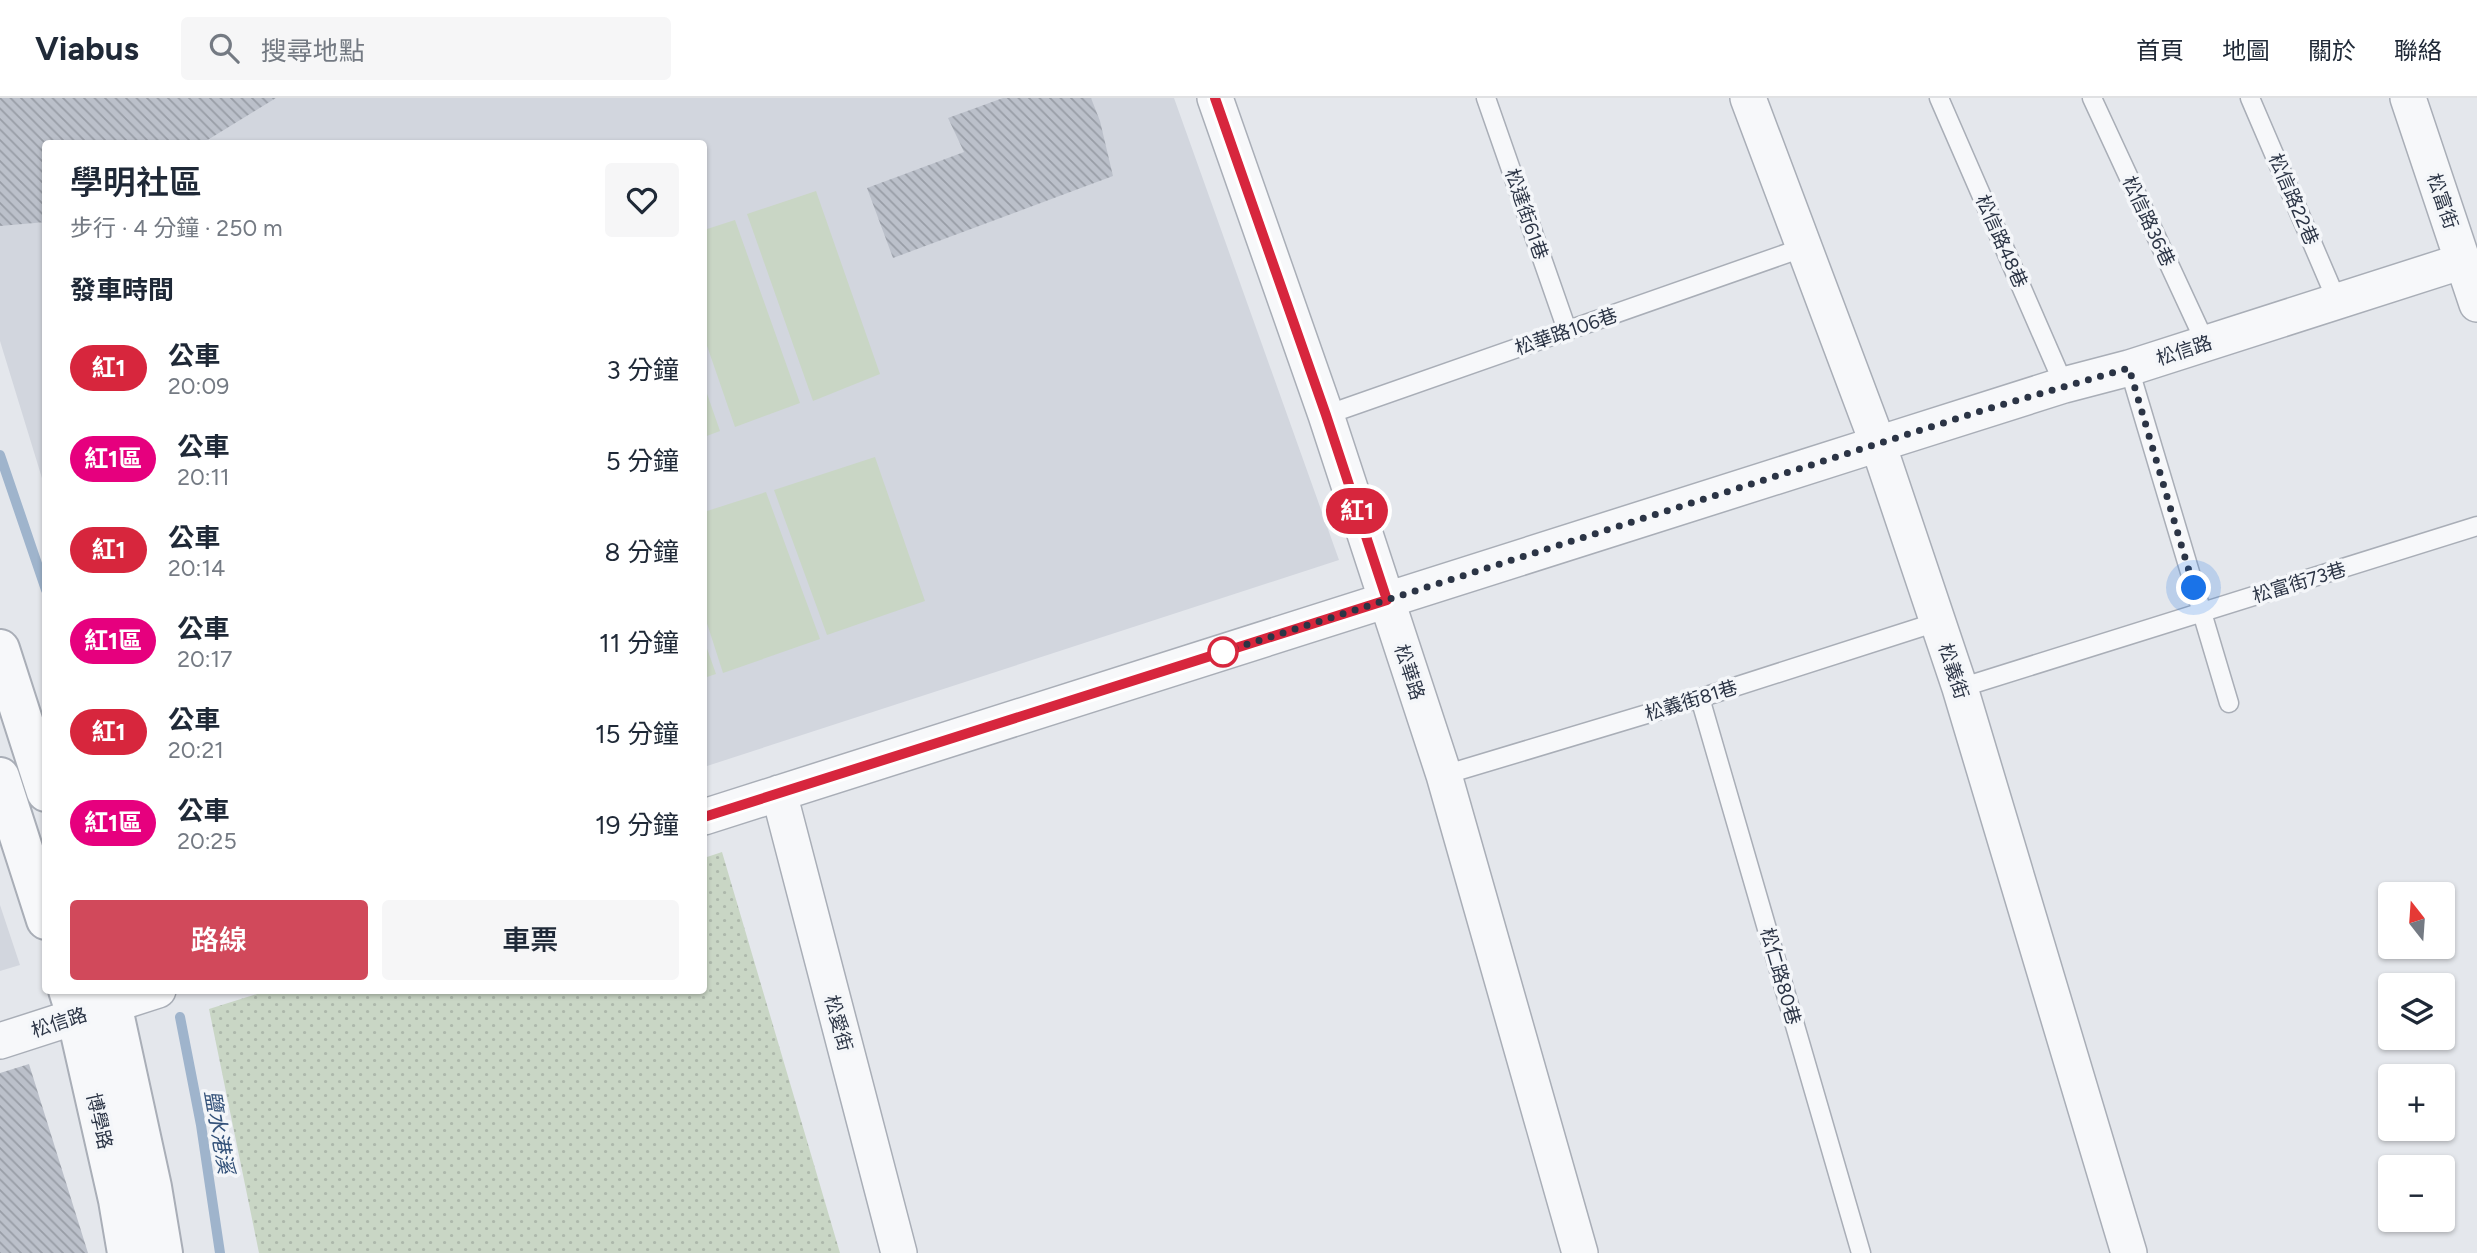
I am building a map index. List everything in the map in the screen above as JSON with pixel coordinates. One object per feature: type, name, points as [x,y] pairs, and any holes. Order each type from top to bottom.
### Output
[{"type":"street","name":"松華路","points":[[1215,98],[1326,415],[1444,775],[1580,1253]]},
{"type":"street","name":"松義街","points":[[1748,98],[1878,444],[1960,688],[2129,1253]]},
{"type":"street","name":"松富街","points":[[2408,98],[2477,304]]},
{"type":"street","name":"松信路","points":[[707,816],[2463,261]]},
{"type":"street","points":[[0,649],[42,780]]},
{"type":"street","points":[[0,777],[42,908]]},
{"type":"street","name":"松愛街","points":[[779,793],[899,1253]]},
{"type":"street","name":"松信路","points":[[0,1041],[72,1003],[134,994]]},
{"type":"street","name":"博學路","points":[[111,998],[152,1186],[163,1253]]},
{"type":"street","name":"博學路","points":[[72,1003],[118,1199],[127,1253]]},
{"type":"lane","name":"松達街61巷","points":[[1486,98],[1567,330]]},
{"type":"lane","name":"松信路48巷","points":[[1939,98],[2064,385]]},
{"type":"lane","name":"松信路36巷","points":[[2092,98],[2206,344]]},
{"type":"lane","name":"松信路22巷","points":[[2250,98],[2337,301]]},
{"type":"lane","name":"松華路106巷","points":[[1326,415],[1805,247]]},
{"type":"lane","points":[[2129,368],[2229,703]]},
{"type":"lane","name":"松富街73巷","points":[[1960,688],[2477,526]]},
{"type":"lane","name":"松義街81巷","points":[[1444,775],[1700,698],[1937,622]]},
{"type":"lane","name":"松仁路80巷","points":[[1700,698],[1861,1253]]},
{"type":"shaded area","points":[[0,98],[1174,98],[1339,560],[707,766],[707,140],[42,140],[42,478],[0,341]]},
{"type":"shaded area","points":[[0,905],[20,965],[0,971]]},
{"type":"green space","points":[[816,191],[880,374],[813,401],[747,214]]},
{"type":"green space","points":[[735,220],[800,403],[735,427],[707,346],[707,229]]},
{"type":"green space","points":[[707,394],[720,431],[707,436]]},
{"type":"green space","points":[[875,457],[925,601],[827,635],[774,490]]},
{"type":"green space","points":[[766,492],[820,639],[723,673],[707,623],[707,511]]},
{"type":"green space","points":[[707,648],[716,674],[707,677]]},
{"type":"green space","points":[[722,852],[840,1253],[259,1253],[209,1009],[257,994],[707,994],[707,857]]},
{"type":"building","points":[[0,98],[276,98],[208,140],[42,140],[42,222],[0,226]]},
{"type":"building","points":[[1003,98],[1091,98],[1100,121],[1113,176],[893,258],[867,188],[964,152],[948,118]]},
{"type":"building","points":[[29,1064],[88,1253],[0,1253],[0,1073]]},
{"type":"waterway","name":"鹽水港溪","points":[[0,455],[42,578]]},
{"type":"waterway","name":"鹽水港溪","points":[[180,1017],[201,1125],[220,1253]]},
{"type":"bus line","name":"紅1","points":[[707,816],[1387,600],[1326,415],[1215,98]]},
{"type":"route","points":[[1223,652],[1984,410],[2129,368],[2194,588]]}]
